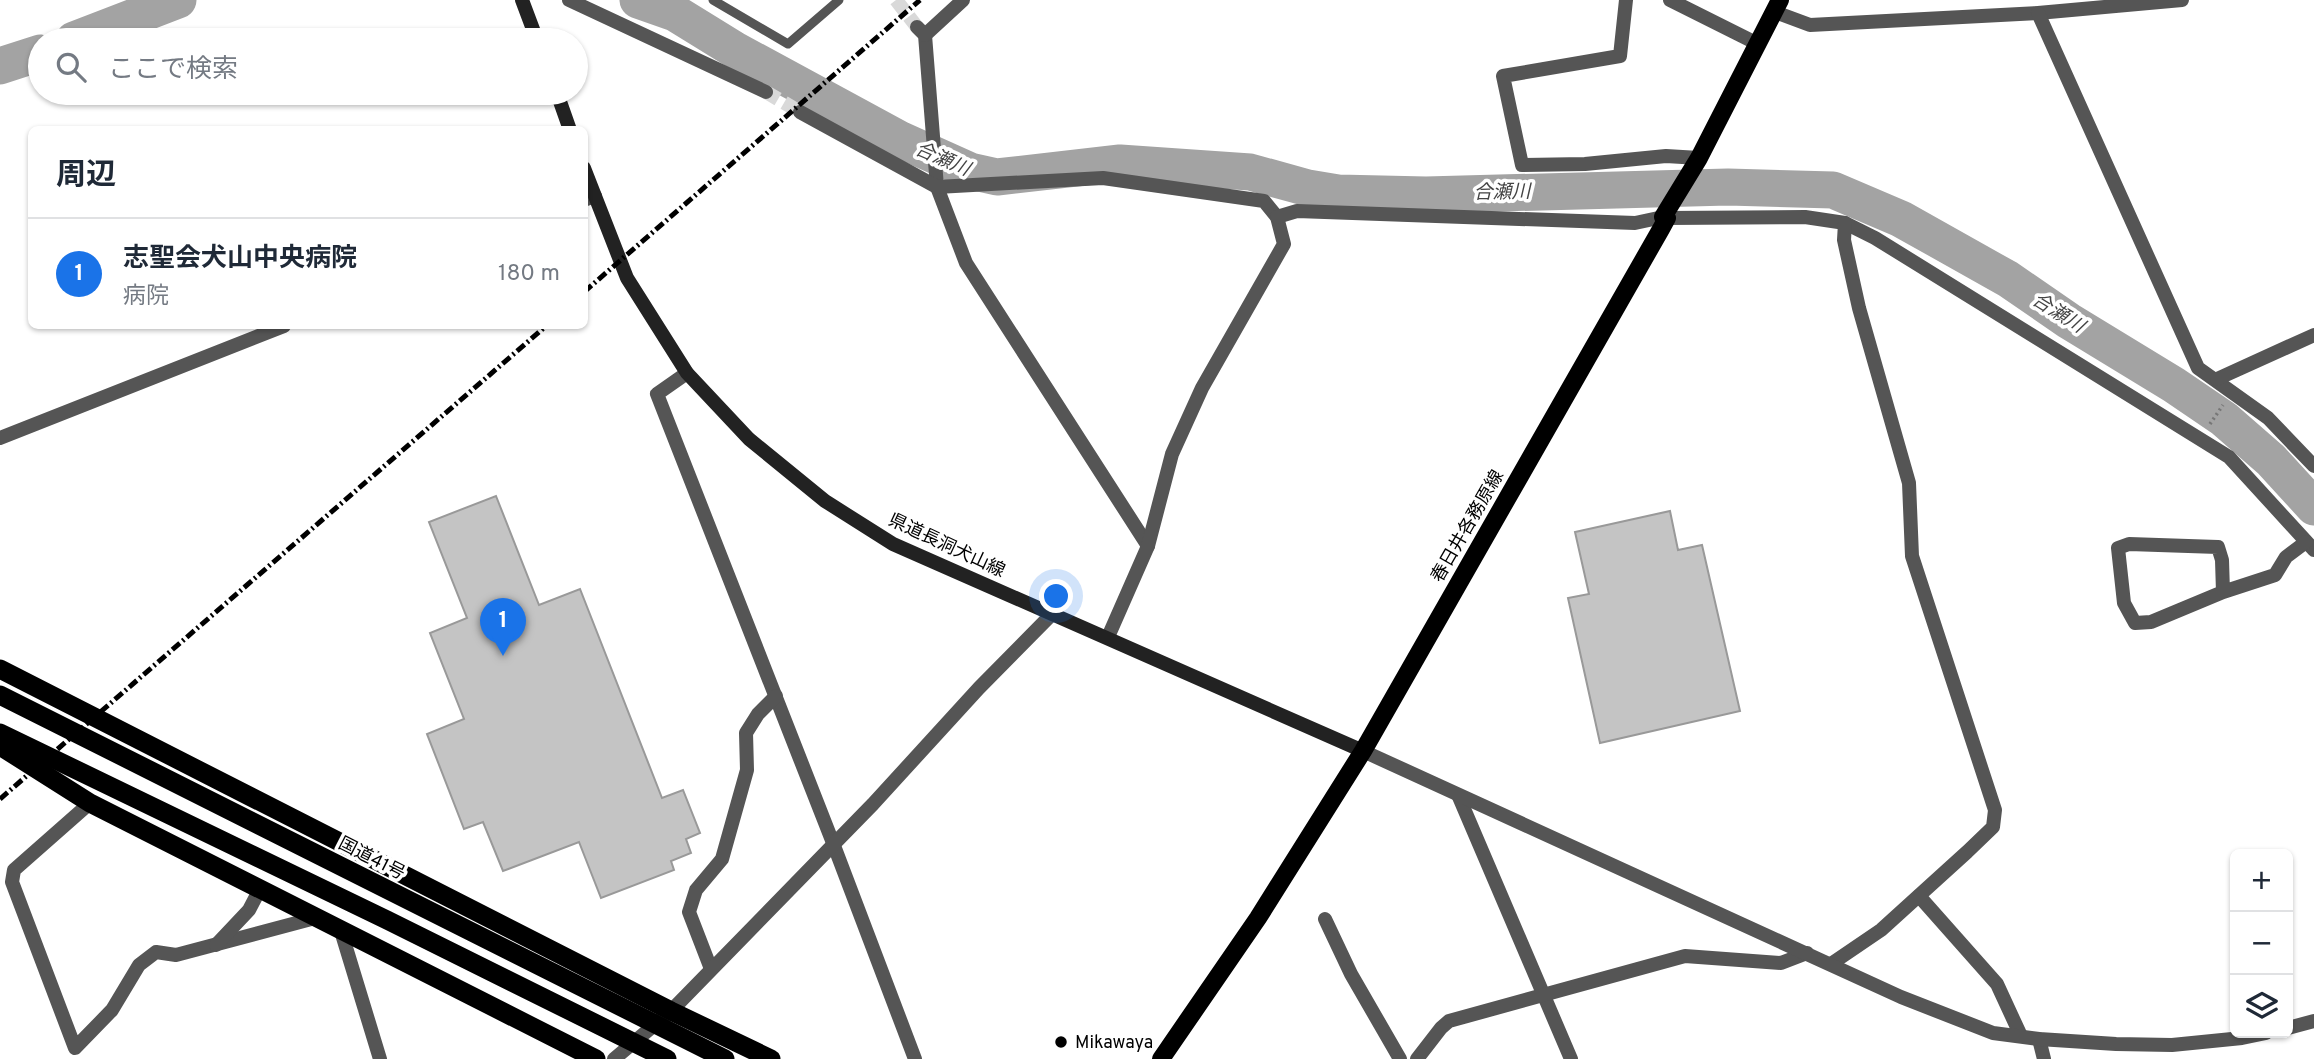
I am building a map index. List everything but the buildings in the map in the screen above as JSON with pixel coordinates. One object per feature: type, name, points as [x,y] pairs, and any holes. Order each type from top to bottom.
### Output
[{"type":"highway","points":[[0,668],[671,1011],[771,1059]]},
{"type":"highway","name":"国道41号","points":[[0,695],[726,1059]]},
{"type":"highway","points":[[0,733],[667,1059]]},
{"type":"highway","points":[[0,746],[90,803],[596,1059]]},
{"type":"main road","points":[[522,0],[532,28]]},
{"type":"main road","name":"春日井各務原線","points":[[1161,1059],[1258,918],[1363,751],[1699,158],[1777,6]]},
{"type":"main road","points":[[561,105],[568,126]]},
{"type":"main road","name":"県道長洞犬山線","points":[[590,198],[627,278],[687,373],[749,439],[825,500],[894,544],[1363,751]]},
{"type":"street","points":[[569,0],[766,92]]},
{"type":"street","points":[[963,0],[921,31],[937,187],[966,263],[1147,546]]},
{"type":"street","points":[[1626,0],[1620,57],[1503,76],[1522,165],[1586,164],[1666,156],[1699,158]]},
{"type":"street","points":[[1670,0],[1758,44]]},
{"type":"street","points":[[1777,6],[1810,25],[2038,13],[2182,0]]},
{"type":"street","points":[[2038,13],[2199,368],[2268,418],[2314,466]]},
{"type":"street","points":[[800,111],[937,187],[1102,178],[1264,201],[1277,217],[1284,244],[1202,388],[1172,454],[1147,546],[1108,638]]},
{"type":"street","points":[[1277,217],[1297,211],[1635,223],[1665,218],[1805,217],[1845,223],[1875,238],[2228,457],[2310,546],[2286,557],[2275,575],[2223,592],[2151,622],[2135,623],[2124,603],[2118,548],[2129,544],[2218,547],[2222,560],[2223,592]]},
{"type":"street","points":[[1831,964],[1881,930],[1993,827],[1995,810],[1912,556],[1909,483],[1858,308],[1844,240],[1845,223]]},
{"type":"street","points":[[0,438],[276,329]]},
{"type":"street","points":[[2217,379],[2314,335]]},
{"type":"street","points":[[687,373],[657,394],[834,843],[915,1059]]},
{"type":"street","points":[[614,1059],[671,1011],[873,804],[979,688],[1052,614]]},
{"type":"street","points":[[711,970],[689,912],[696,890],[722,859],[747,770],[746,733],[776,696]]},
{"type":"street","points":[[1363,751],[1901,997],[1993,1033],[2116,1044],[2172,1045],[2240,1038]]},
{"type":"street","points":[[1459,797],[1571,1059]]},
{"type":"street","points":[[90,803],[14,870],[12,882],[75,1048],[112,1010],[139,965],[156,953],[176,955],[315,918]]},
{"type":"street","points":[[215,946],[249,910],[260,890]]},
{"type":"street","points":[[1919,896],[1997,984],[2021,1036]]},
{"type":"street","points":[[1325,919],[1351,974],[1400,1059]]},
{"type":"street","points":[[341,931],[380,1059]]},
{"type":"street","points":[[1417,1059],[1449,1021],[1685,957],[1782,963],[1807,953]]},
{"type":"street","points":[[2293,1027],[2314,1021]]},
{"type":"street","points":[[2039,1039],[2044,1059]]},
{"type":"lane","points":[[713,0],[788,44],[839,0]]},
{"type":"path","points":[[2207,429],[2232,391]]},
{"type":"waterway","name":"合瀬川","points":[[105,28],[178,0]]},
{"type":"waterway","name":"合瀬川","points":[[638,0],[675,13],[735,50],[901,140],[970,171],[997,177],[1120,163],[1250,172],[1308,188],[1338,193],[1426,195],[1728,187],[1833,190],[1901,219],[2008,279],[2069,321],[2174,385],[2224,419],[2271,460],[2314,507]]},
{"type":"waterway","name":"合瀬川","points":[[0,66],[28,57]]},
{"type":"tunnel","points":[[896,0],[917,27]]},
{"type":"tunnel","points":[[766,92],[800,112]]},
{"type":"railway","points":[[588,289],[920,0]]},
{"type":"railway","points":[[0,799],[543,329]]},
{"type":"place","name":"志聖会犬山中央病院","points":[[503,656]]},
{"type":"place","name":"Mikawaya","points":[[1061,1042]]}]
